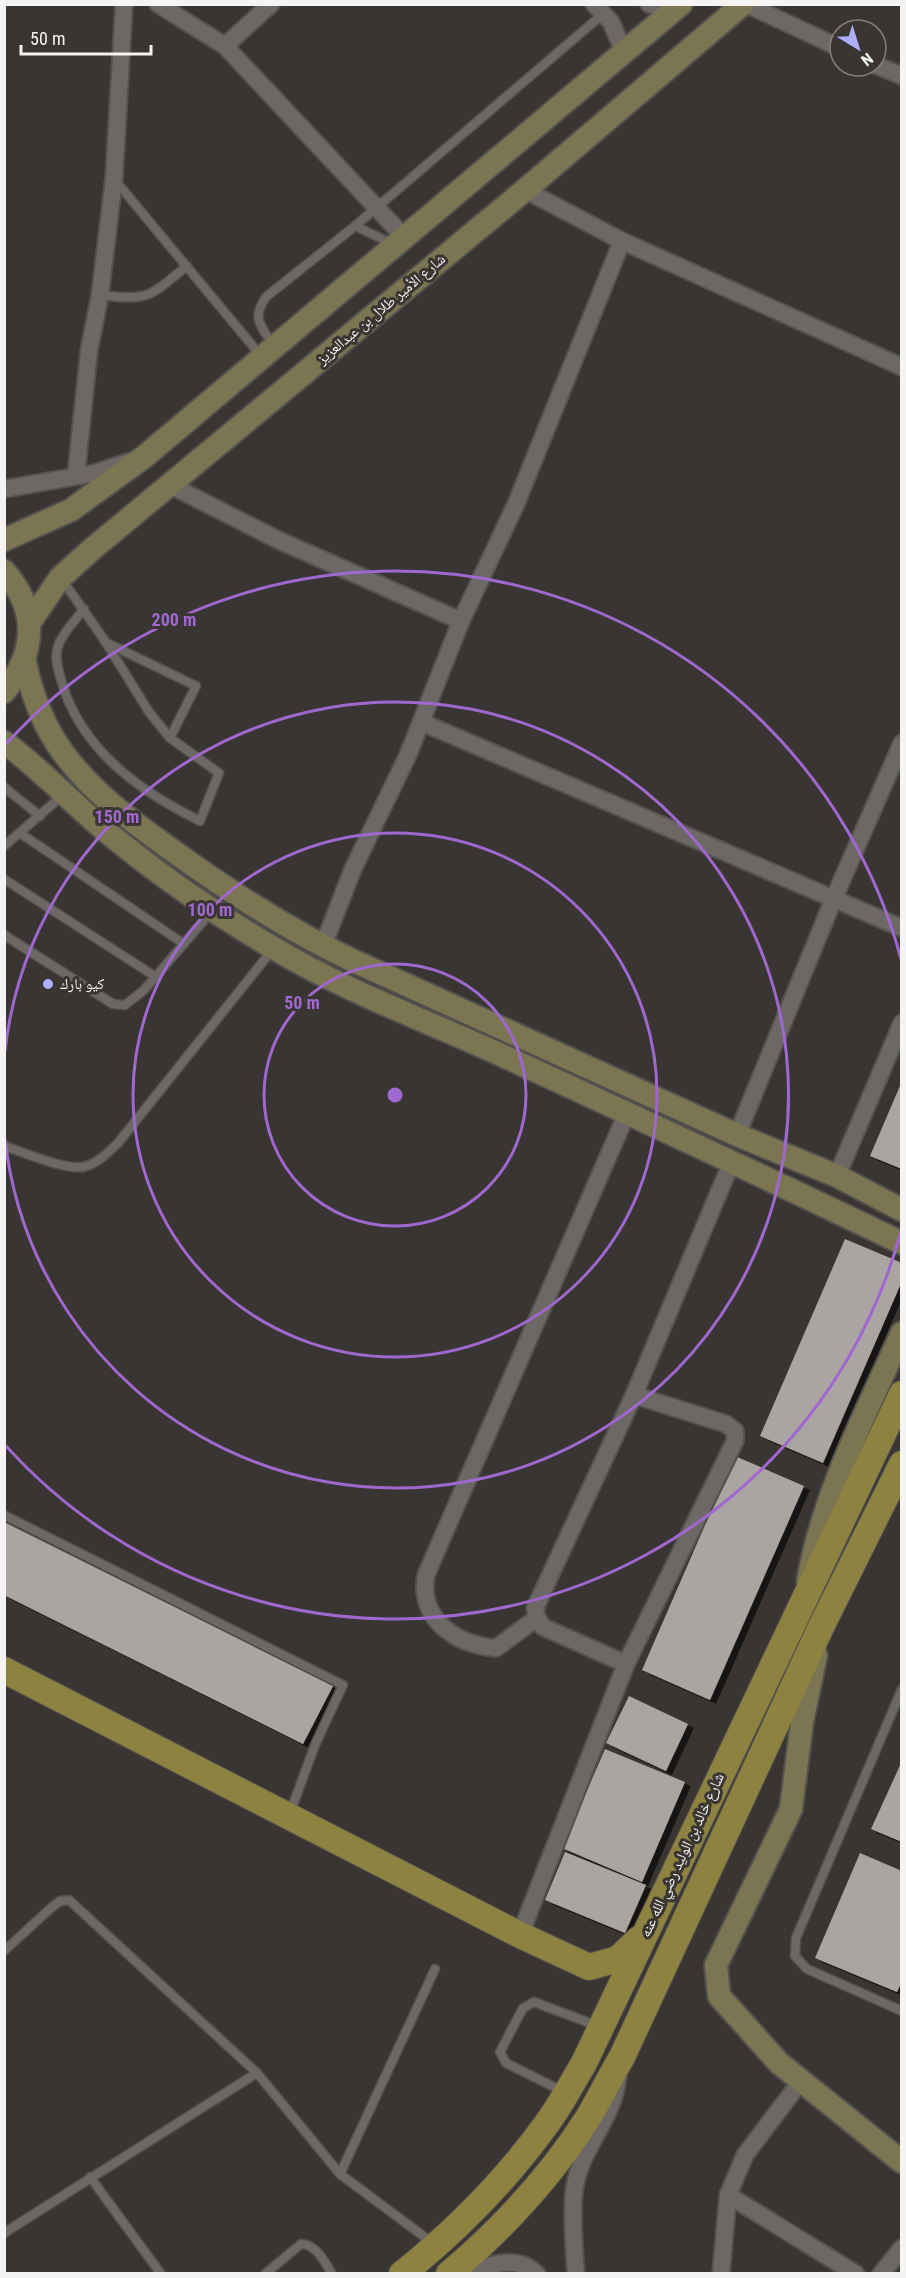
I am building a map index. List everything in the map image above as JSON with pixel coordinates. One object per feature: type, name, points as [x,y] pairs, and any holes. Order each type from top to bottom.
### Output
[{"type":"main road","name":"شارع خالد بن الوليد رضي الله عنه","points":[[402,2274],[437,2246],[502,2180],[549,2121],[584,2063],[902,1394]]},
{"type":"main road","name":"شارع خالد بن الوليد رضي الله عنه","points":[[449,2274],[507,2220],[537,2187],[588,2118],[620,2061],[821,1627],[901,1466]]},
{"type":"main road","points":[[4,1670],[520,1935],[589,1967],[618,1959],[644,1935]]},
{"type":"street","points":[[76,476],[89,351],[100,295],[114,178],[124,4]]},
{"type":"street","points":[[158,4],[225,46],[376,207],[399,241]]},
{"type":"street","points":[[225,46],[271,4]]},
{"type":"street","points":[[649,4],[675,9]]},
{"type":"street","points":[[744,4],[828,42]]},
{"type":"street","name":"شارع الأمير طلال بن عبدالعزيز","points":[[30,622],[60,578],[744,4]]},
{"type":"street","points":[[598,9],[611,22],[624,52]]},
{"type":"street","points":[[4,540],[71,510],[144,457],[675,9]]},
{"type":"street","points":[[888,70],[902,76]]},
{"type":"street","points":[[525,190],[622,241],[902,366]]},
{"type":"street","points":[[323,946],[353,869],[408,755],[461,621],[516,504],[622,241]]},
{"type":"street","points":[[4,489],[76,476],[144,457]]},
{"type":"street","points":[[170,485],[276,539],[461,621]]},
{"type":"street","points":[[4,571],[17,586],[30,622],[25,662],[4,692]]},
{"type":"street","points":[[25,662],[32,693],[41,717],[64,754],[99,793],[138,826],[260,910],[323,946],[737,1135],[837,1176],[902,1210]]},
{"type":"street","points":[[421,722],[902,928]]},
{"type":"street","points":[[4,742],[42,771],[63,795],[118,842],[273,948],[346,986],[732,1161],[902,1243]]},
{"type":"street","points":[[737,1135],[834,898],[902,743]]},
{"type":"street","points":[[837,1176],[902,1023]]},
{"type":"street","points":[[537,1618],[496,1648],[477,1647],[454,1638],[431,1614],[423,1589],[426,1575],[627,1113]]},
{"type":"street","points":[[626,1664],[543,1628],[537,1618],[535,1608],[634,1395],[732,1161]]},
{"type":"street","points":[[806,1595],[816,1537],[865,1415],[902,1333]]},
{"type":"street","points":[[520,1935],[626,1664],[735,1441],[735,1431],[726,1424],[634,1395]]},
{"type":"street","points":[[821,1627],[802,1722],[791,1809],[716,1965],[719,1996],[779,2063],[902,2162]]},
{"type":"street","points":[[576,2274],[575,2185],[582,2166],[605,2123],[616,2091],[620,2061]]},
{"type":"street","points":[[721,2274],[722,2233],[728,2195],[745,2155],[801,2080]]},
{"type":"street","points":[[728,2195],[856,2274]]},
{"type":"street","points":[[882,2274],[902,2248]]},
{"type":"street","points":[[465,2274],[501,2262],[520,2262],[537,2274]]},
{"type":"lane","points":[[268,351],[258,320],[258,309],[267,297],[355,226],[598,9]]},
{"type":"lane","points":[[114,178],[187,266],[268,351]]},
{"type":"lane","points":[[355,226],[399,241]]},
{"type":"lane","points":[[100,295],[136,299],[145,297],[187,266]]},
{"type":"lane","points":[[60,578],[84,609],[130,684],[170,738],[219,773],[200,821],[145,792],[81,728],[67,698],[57,663],[57,650],[84,609]]},
{"type":"lane","points":[[105,641],[195,686],[170,738]]},
{"type":"lane","points":[[4,787],[40,816]]},
{"type":"lane","points":[[4,846],[63,795]]},
{"type":"lane","points":[[20,833],[184,944]]},
{"type":"lane","points":[[4,879],[156,977]]},
{"type":"lane","points":[[4,935],[113,1004],[125,1005],[135,999],[156,977],[214,909]]},
{"type":"lane","points":[[4,1146],[63,1164],[83,1167],[102,1159],[118,1143],[273,948]]},
{"type":"lane","points":[[4,1515],[344,1685],[315,1745],[289,1816]]},
{"type":"lane","points":[[902,1689],[796,1938],[795,1956],[807,1969],[902,2011]]},
{"type":"lane","points":[[4,1951],[52,1907],[60,1901],[69,1900],[257,2073],[340,2174],[437,2246]]},
{"type":"lane","points":[[340,2174],[435,1969]]},
{"type":"lane","points":[[566,2093],[506,2063],[501,2058],[500,2052],[523,2008],[534,2002],[601,2028]]},
{"type":"lane","points":[[4,2233],[257,2073]]},
{"type":"lane","points":[[90,2177],[161,2274]]},
{"type":"lane","points":[[265,2274],[301,2244],[309,2245],[317,2252],[332,2274]]},
{"type":"building","points":[[902,1081],[902,1169],[870,1156]]},
{"type":"building","points":[[845,1239],[902,1263],[902,1281],[823,1463],[760,1436]]},
{"type":"building","points":[[735,1456],[804,1486],[710,1700],[642,1670]]},
{"type":"building","points":[[4,1522],[333,1686],[303,1744],[4,1595]]},
{"type":"building","points":[[629,1696],[688,1724],[666,1771],[606,1743]]},
{"type":"building","points":[[605,1749],[685,1782],[642,1882],[562,1848]]},
{"type":"building","points":[[902,1761],[902,1842],[871,1829]]},
{"type":"building","points":[[565,1852],[646,1885],[625,1933],[545,1900]]},
{"type":"building","points":[[860,1853],[902,1871],[902,1981],[897,1992],[815,1958]]},
{"type":"place","name":"كيو بارك","points":[[48,984]]}]
